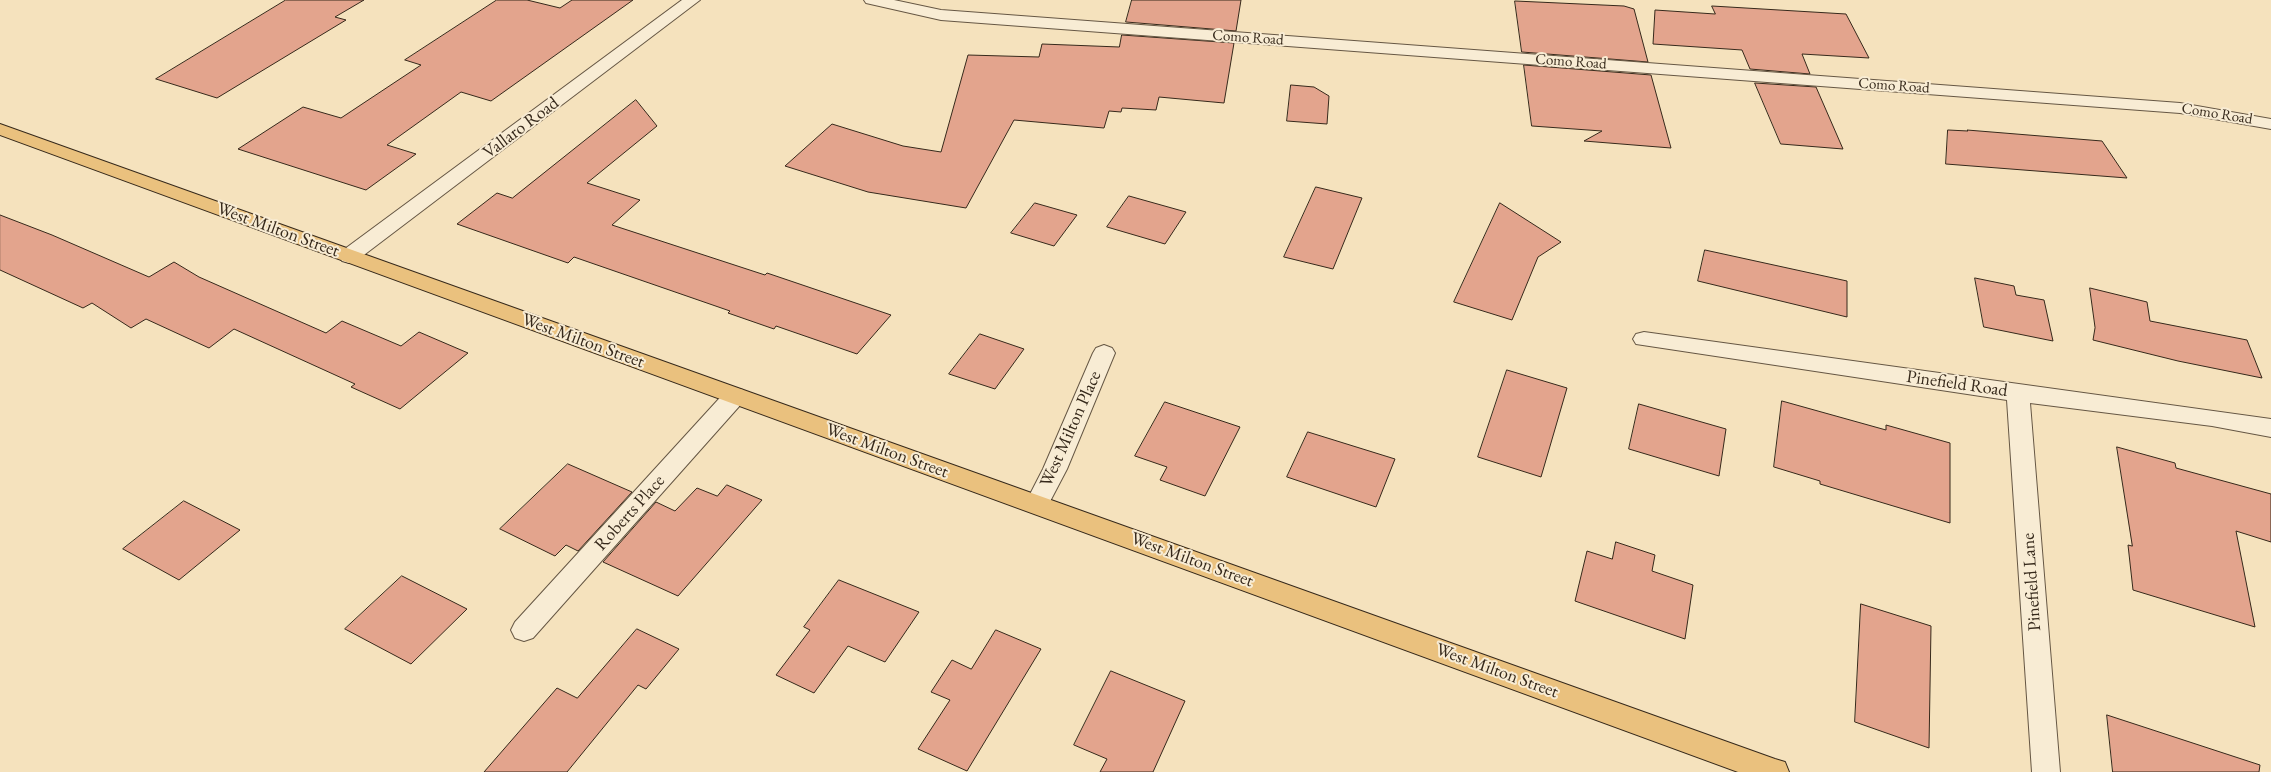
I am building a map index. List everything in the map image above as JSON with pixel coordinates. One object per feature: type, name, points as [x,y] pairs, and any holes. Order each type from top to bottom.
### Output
[{"type":"main road","name":"West Milton Street","points":[[0,129],[1775,772]]},
{"type":"street","name":"Vallaro Road","points":[[349,256],[692,0]]},
{"type":"street","name":"Como Road","points":[[872,0],[941,15],[2180,108],[2271,124]]},
{"type":"street","name":"Pinefield Road","points":[[1644,339],[2018,393],[2212,418],[2271,428]]},
{"type":"street","name":"West Milton Place","points":[[1037,504],[1055,469],[1104,353]]},
{"type":"street","name":"Pinefield Lane","points":[[2018,393],[2046,772]]},
{"type":"street","name":"Roberts Place","points":[[524,630],[735,396]]},
{"type":"building","points":[[286,0],[364,0],[335,17],[346,20],[217,98],[156,79]]},
{"type":"building","points":[[497,0],[527,0],[560,8],[572,0],[633,0],[491,101],[461,92],[387,145],[416,154],[366,190],[238,149],[303,107],[341,118],[421,65],[405,60]]},
{"type":"building","points":[[1132,0],[1241,0],[1236,31],[1126,22]]},
{"type":"building","points":[[1515,1],[1624,6],[1634,9],[1648,62],[1522,52]]},
{"type":"building","points":[[1712,6],[1846,14],[1869,58],[1802,54],[1810,74],[1750,69],[1742,50],[1653,44],[1655,10],[1715,14]]},
{"type":"building","points":[[1122,35],[1234,43],[1224,103],[1159,97],[1156,110],[1122,108],[1121,112],[1109,111],[1104,128],[1014,120],[966,208],[868,192],[785,166],[832,124],[903,146],[941,152],[968,55],[1039,57],[1042,44],[1119,47]]},
{"type":"building","points":[[1524,65],[1651,75],[1671,148],[1584,141],[1602,131],[1532,126]]},
{"type":"building","points":[[1755,83],[1816,87],[1843,149],[1781,144]]},
{"type":"building","points":[[1291,85],[1314,87],[1329,96],[1327,124],[1287,121]]},
{"type":"building","points":[[636,100],[657,126],[587,183],[640,200],[612,225],[765,275],[767,273],[891,315],[857,354],[776,326],[774,329],[728,313],[730,311],[574,257],[568,263],[457,224],[497,193],[512,198]]},
{"type":"building","points":[[1948,130],[1968,131],[1967,130],[2102,141],[2127,178],[1946,164]]},
{"type":"building","points":[[1316,187],[1362,198],[1333,269],[1284,257]]},
{"type":"building","points":[[1129,196],[1186,212],[1165,244],[1107,227]]},
{"type":"building","points":[[1035,203],[1077,215],[1054,246],[1011,233]]},
{"type":"building","points":[[1500,203],[1561,242],[1538,257],[1512,320],[1454,302]]},
{"type":"building","points":[[0,215],[52,235],[149,277],[174,262],[199,277],[326,333],[342,321],[401,346],[419,332],[468,353],[400,409],[351,387],[355,384],[234,329],[209,348],[146,319],[131,328],[92,303],[83,308],[0,270]]},
{"type":"building","points":[[1705,250],[1847,281],[1847,317],[1698,281]]},
{"type":"building","points":[[1975,278],[2014,286],[2016,295],[2044,300],[2053,341],[1984,327]]},
{"type":"building","points":[[2090,288],[2147,302],[2150,321],[2247,340],[2262,378],[2178,361],[2093,340],[2095,328]]},
{"type":"building","points":[[980,334],[1024,349],[995,389],[949,374]]},
{"type":"building","points":[[1507,370],[1567,388],[1541,477],[1478,457]]},
{"type":"building","points":[[1782,401],[1886,430],[1886,425],[1950,443],[1950,523],[1820,484],[1820,481],[1774,467]]},
{"type":"building","points":[[1165,402],[1240,427],[1205,496],[1160,480],[1167,467],[1135,456]]},
{"type":"building","points":[[1639,404],[1726,429],[1719,476],[1629,449]]},
{"type":"building","points":[[1308,432],[1395,459],[1376,507],[1287,477]]},
{"type":"building","points":[[2117,447],[2175,463],[2176,468],[2271,494],[2271,542],[2236,531],[2255,627],[2133,590],[2128,545],[2132,546]]},
{"type":"building","points":[[568,464],[632,492],[578,551],[566,545],[555,556],[500,529]]},
{"type":"building","points":[[727,485],[762,500],[678,596],[603,562],[656,502],[675,511],[697,488],[717,496]]},
{"type":"building","points":[[184,501],[240,530],[179,580],[123,549]]},
{"type":"building","points":[[1616,542],[1655,555],[1652,571],[1693,585],[1685,639],[1575,601],[1587,551],[1612,559]]},
{"type":"building","points":[[402,576],[467,609],[411,664],[345,629]]},
{"type":"building","points":[[839,580],[919,612],[885,662],[848,646],[814,693],[776,675],[810,630],[804,627]]},
{"type":"building","points":[[1861,604],[1931,626],[1929,748],[1855,722]]},
{"type":"building","points":[[637,629],[679,649],[646,689],[638,685],[567,772],[484,772],[557,688],[577,698]]},
{"type":"building","points":[[996,630],[1041,649],[967,771],[918,749],[950,700],[931,692],[952,660],[971,669]]},
{"type":"building","points":[[1111,671],[1185,701],[1153,772],[1100,772],[1107,759],[1074,745]]},
{"type":"building","points":[[2107,715],[2260,765],[2259,772],[2113,772]]}]
